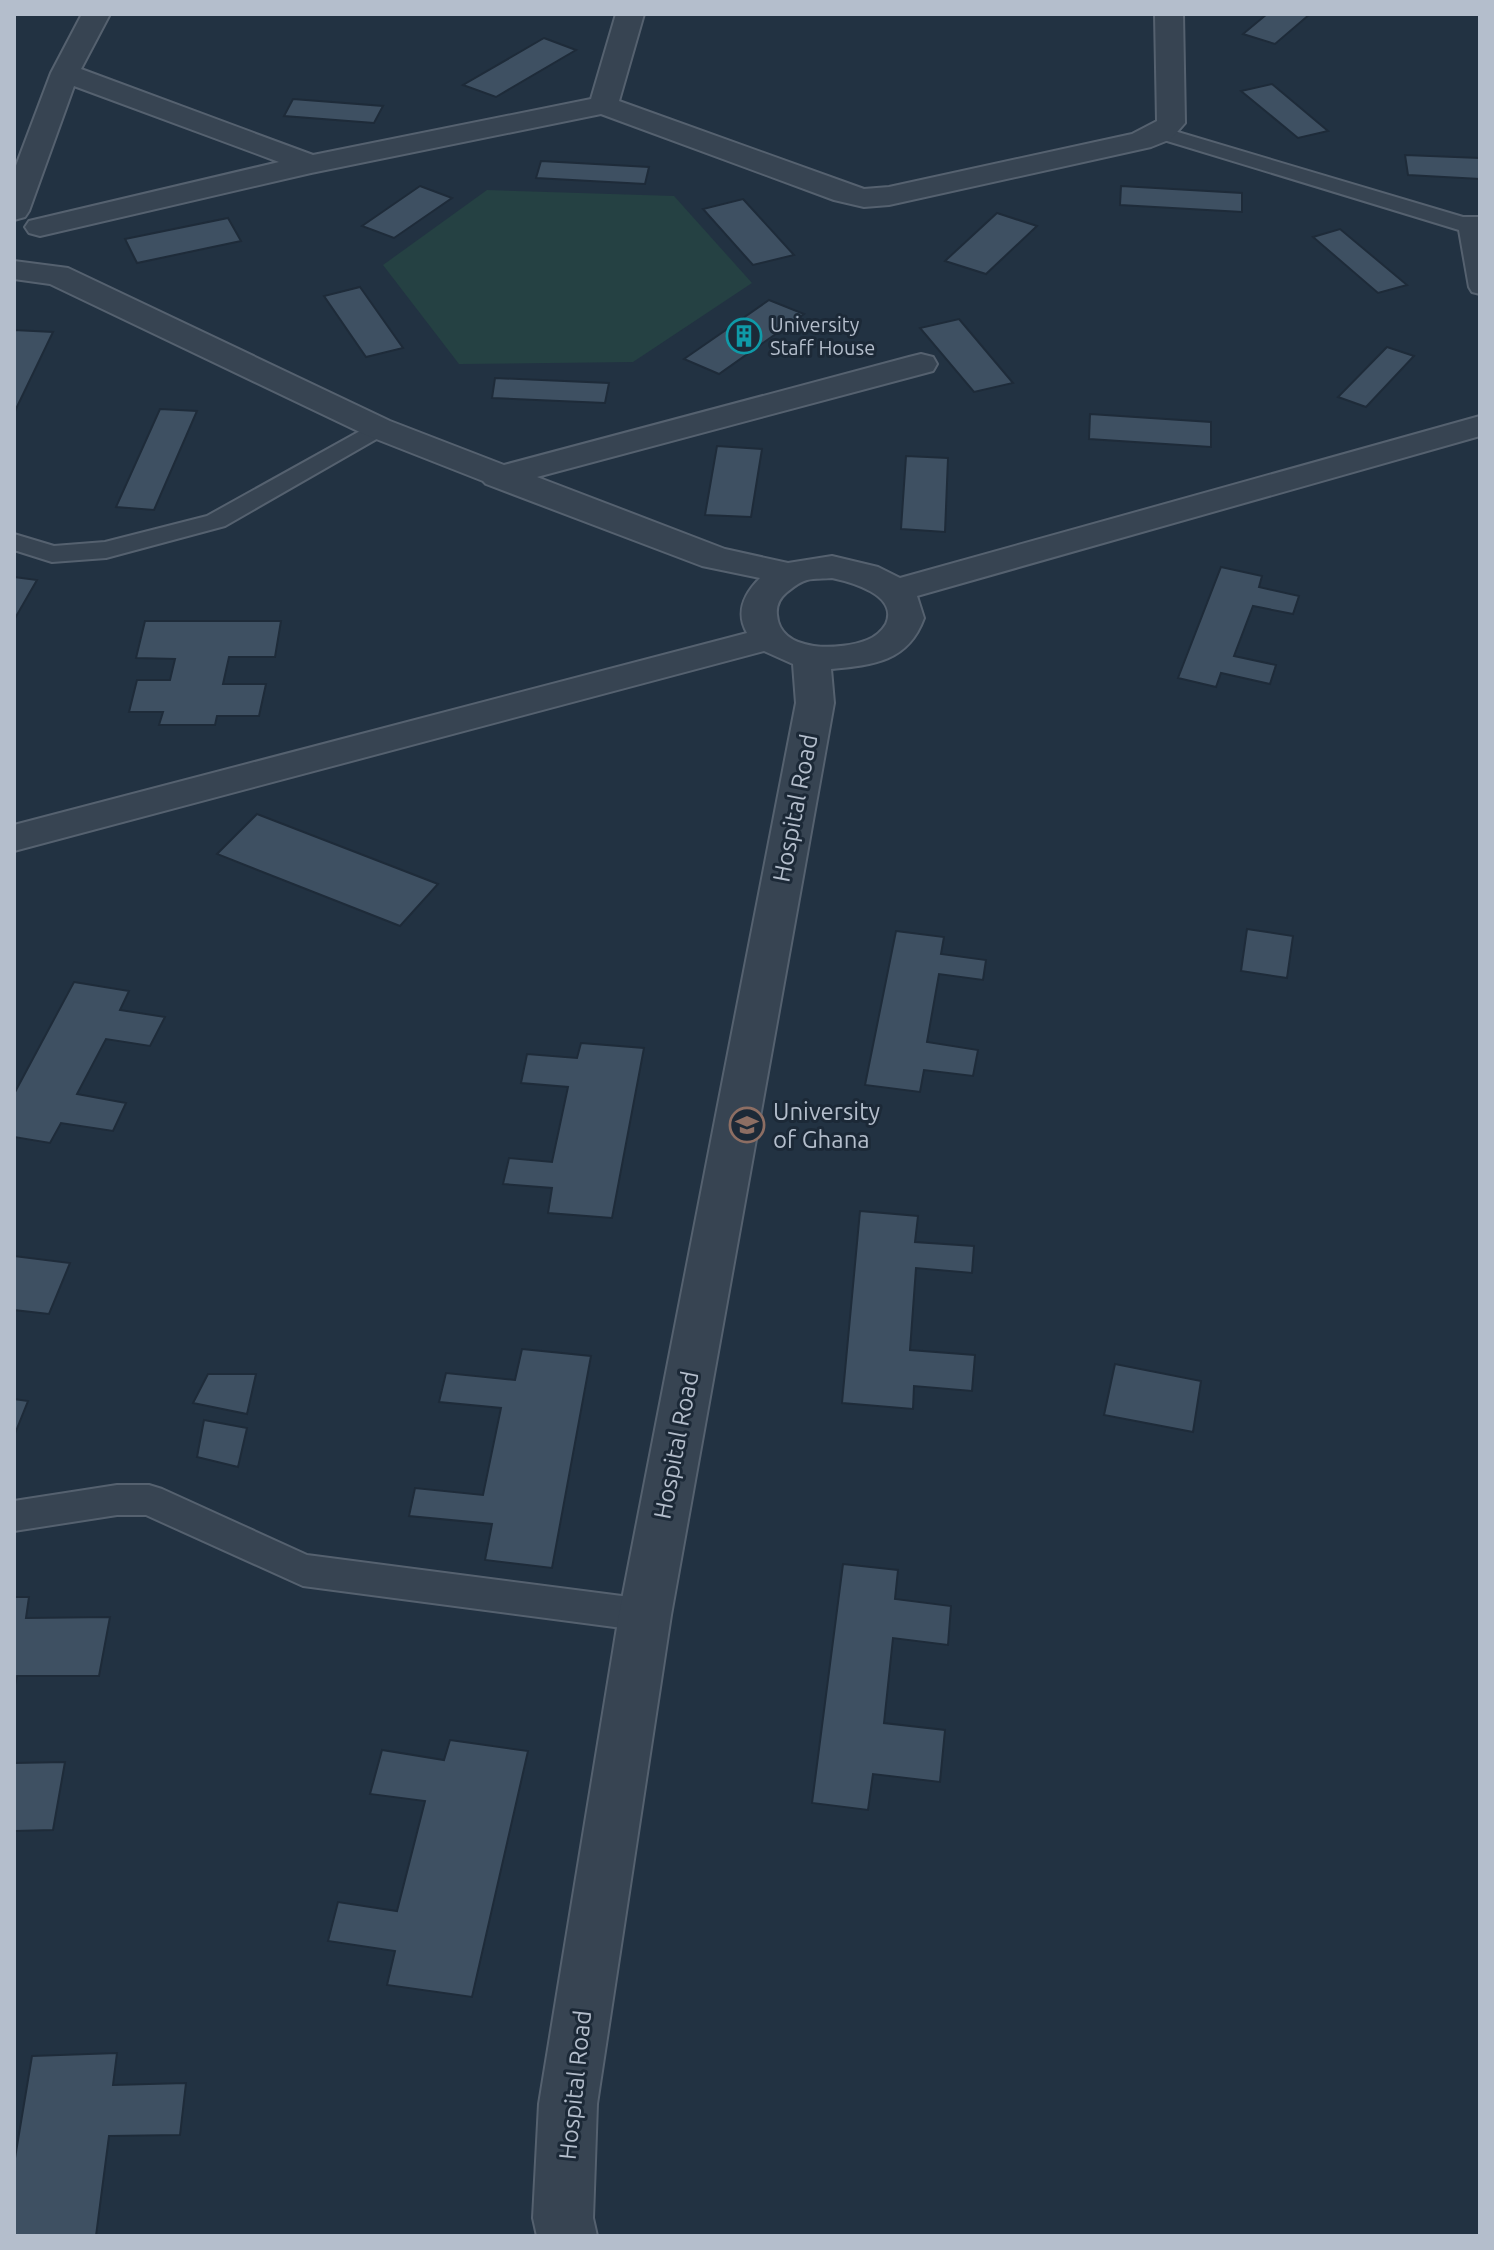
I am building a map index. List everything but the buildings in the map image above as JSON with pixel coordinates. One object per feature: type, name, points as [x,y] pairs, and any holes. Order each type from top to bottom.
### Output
[{"type":"street","points":[[22,239],[65,73],[96,14]]},
{"type":"street","points":[[603,105],[630,14]]},
{"type":"street","points":[[22,239],[311,164],[603,105],[864,198],[889,196],[1082,154],[1161,133],[1171,123],[1169,14]]},
{"type":"street","points":[[65,73],[311,164]]},
{"type":"street","points":[[22,239],[57,275],[378,428],[498,477],[715,558],[790,574],[832,567],[857,570],[879,579],[896,591],[906,607],[906,623],[896,639],[877,652],[852,659],[813,681],[715,558]]},
{"type":"street","points":[[498,477],[921,364]]},
{"type":"street","points":[[896,591],[1480,426]]},
{"type":"street","points":[[764,622],[769,589],[790,574]]},
{"type":"street","points":[[14,838],[764,622]]},
{"type":"street","name":"Hospital Road","points":[[567,2236],[563,2218],[568,2104],[645,1615],[813,681]]},
{"type":"lane","points":[[1161,133],[1475,225],[1480,287]]},
{"type":"lane","points":[[14,542],[52,554],[106,550],[216,521],[378,428]]},
{"type":"lane","points":[[14,1516],[117,1500],[149,1500],[303,1570],[645,1615]]},
{"type":"green space","points":[[487,190],[674,196],[752,283],[633,362],[459,364],[383,265]]},
{"type":"place","name":"University Staff House","points":[[744,336]]},
{"type":"place","name":"University of Ghana","points":[[747,1125]]}]
